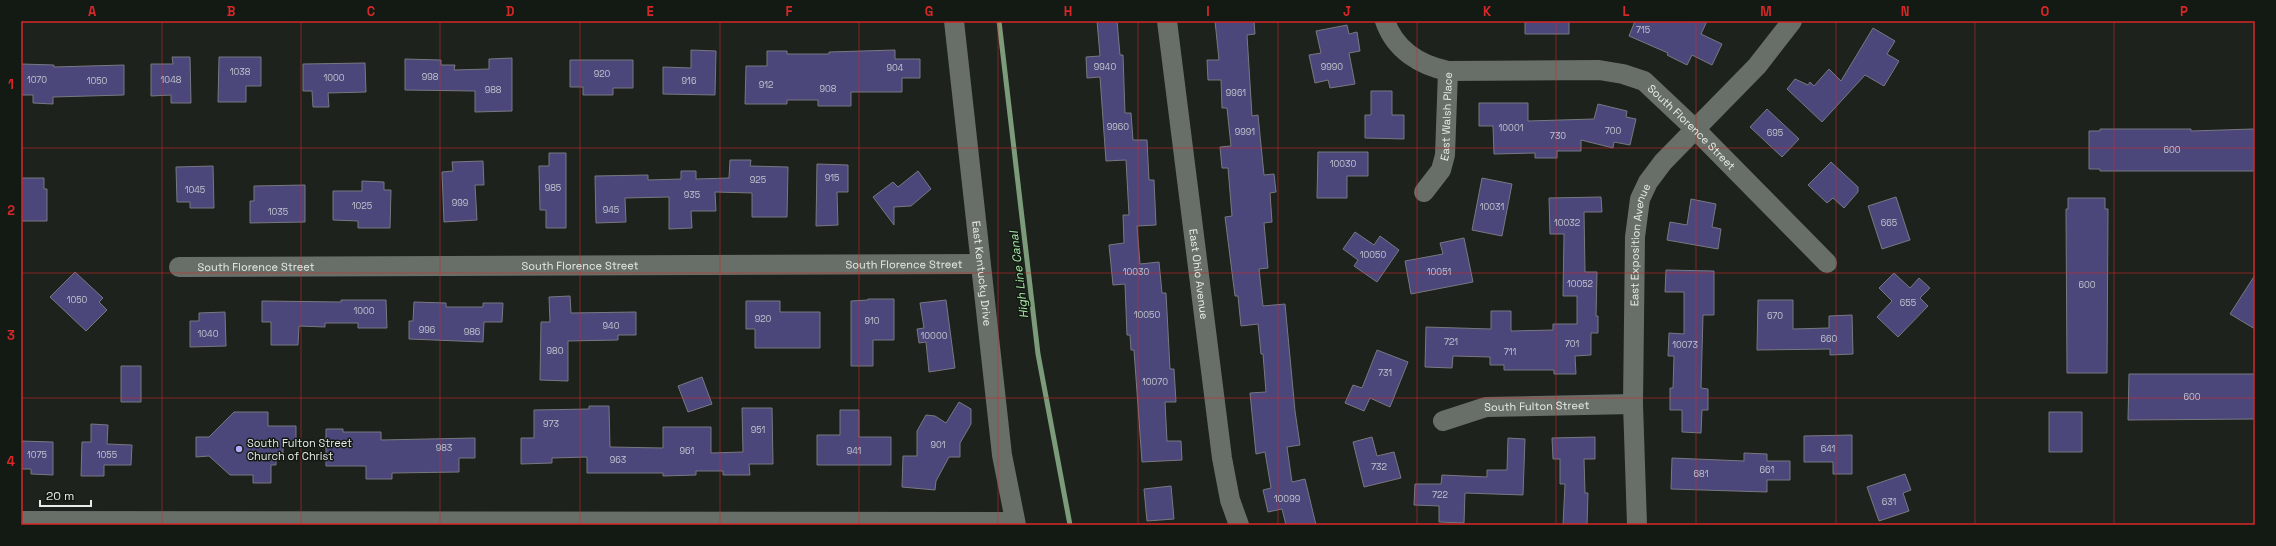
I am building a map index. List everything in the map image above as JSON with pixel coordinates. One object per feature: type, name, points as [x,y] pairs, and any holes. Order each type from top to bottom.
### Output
[{"type":"street","name":"East Kentucky Drive","points":[[954,21],[1002,455],[1015,524]]},
{"type":"street","name":"East Ohio Avenue","points":[[1167,21],[1222,458],[1230,500],[1239,525]]},
{"type":"street","name":"East Walsh Place","points":[[1385,21],[1395,41],[1403,50],[1422,63],[1448,71],[1446,155],[1441,170],[1424,192]]},
{"type":"street","name":"East Exposition Avenue","points":[[1637,525],[1633,404],[1635,237],[1638,206],[1644,190],[1654,174],[1764,58],[1792,21]]},
{"type":"street","name":"South Florence Street","points":[[1448,71],[1593,70],[1623,74],[1649,85],[1696,130],[1827,263]]},
{"type":"street","name":"South Florence Street","points":[[179,267],[980,264]]},
{"type":"street","name":"South Fulton Street","points":[[1443,421],[1486,407],[1633,404]]},
{"type":"street","points":[[21,521],[1015,524]]},
{"type":"building","points":[[1097,21],[1117,21],[1120,55],[1123,55],[1125,113],[1131,113],[1133,140],[1147,140],[1149,180],[1154,180],[1156,225],[1137,226],[1140,264],[1159,262],[1162,293],[1166,293],[1170,369],[1174,369],[1176,402],[1165,402],[1167,441],[1181,441],[1182,460],[1142,462],[1134,350],[1131,350],[1130,335],[1127,335],[1125,284],[1113,285],[1109,245],[1124,243],[1123,215],[1129,215],[1126,160],[1106,161],[1100,77],[1087,78],[1086,57],[1100,56]]},
{"type":"building","points":[[1215,21],[1254,21],[1255,34],[1247,35],[1252,116],[1258,115],[1264,175],[1274,174],[1276,192],[1270,193],[1272,222],[1264,223],[1268,268],[1259,269],[1263,306],[1285,304],[1295,411],[1300,445],[1287,447],[1292,482],[1305,479],[1316,525],[1286,525],[1282,509],[1268,512],[1263,490],[1271,488],[1265,452],[1256,454],[1250,393],[1266,392],[1263,354],[1261,354],[1258,324],[1241,326],[1238,296],[1235,296],[1225,217],[1232,216],[1228,168],[1222,168],[1220,147],[1231,146],[1227,108],[1222,108],[1221,80],[1208,80],[1207,60],[1219,60]]},
{"type":"building","points":[[1525,21],[1569,21],[1569,34],[1525,34]]},
{"type":"building","points":[[1635,21],[1707,21],[1701,34],[1722,44],[1712,65],[1692,55],[1687,65],[1667,55],[1668,53],[1629,36]]},
{"type":"building","points":[[1347,25],[1349,34],[1357,32],[1360,51],[1349,53],[1355,84],[1330,88],[1328,80],[1315,83],[1309,55],[1321,53],[1316,31]]},
{"type":"building","points":[[1873,28],[1895,41],[1887,54],[1899,61],[1884,86],[1865,75],[1822,122],[1787,89],[1795,79],[1808,85],[1810,82],[1814,86],[1829,69],[1841,81]]},
{"type":"building","points":[[691,50],[716,51],[715,95],[663,94],[663,67],[691,68]]},
{"type":"building","points":[[895,50],[895,59],[920,59],[920,78],[902,78],[902,92],[851,92],[851,106],[818,106],[818,100],[787,100],[787,104],[745,104],[746,66],[767,66],[767,51],[787,51],[787,54],[829,54],[829,52]]},
{"type":"building","points":[[172,57],[190,57],[191,103],[171,103],[171,95],[151,96],[151,64],[173,64]]},
{"type":"building","points":[[219,57],[261,57],[261,86],[246,86],[246,102],[218,102]]},
{"type":"building","points":[[512,58],[512,111],[475,112],[475,91],[405,90],[405,59],[441,60],[441,65],[455,65],[454,70],[489,69],[489,59]]},
{"type":"building","points":[[570,60],[633,60],[633,88],[613,88],[613,95],[583,95],[583,87],[570,87]]},
{"type":"building","points":[[365,63],[366,92],[328,93],[329,107],[313,107],[312,91],[303,91],[303,64]]},
{"type":"building","points":[[21,64],[54,65],[54,67],[124,65],[124,95],[53,97],[53,104],[33,103],[33,95],[21,95]]},
{"type":"building","points":[[1371,91],[1392,91],[1392,115],[1404,115],[1404,139],[1365,138],[1365,115],[1371,115]]},
{"type":"building","points":[[1479,103],[1528,103],[1528,121],[1594,119],[1598,104],[1627,111],[1626,117],[1636,119],[1630,145],[1614,142],[1613,148],[1581,140],[1581,151],[1557,151],[1557,158],[1535,158],[1535,153],[1494,154],[1493,126],[1479,126]]},
{"type":"building","points":[[1767,109],[1799,139],[1782,157],[1750,127]]},
{"type":"building","points":[[2100,129],[2191,129],[2191,131],[2253,129],[2255,131],[2255,169],[2253,171],[2100,171],[2100,169],[2089,169],[2089,131],[2100,131]]},
{"type":"building","points":[[1318,152],[1368,152],[1368,176],[1347,176],[1347,198],[1317,198]]},
{"type":"building","points":[[549,153],[566,153],[566,228],[546,228],[546,210],[540,210],[539,166],[549,166]]},
{"type":"building","points":[[730,160],[751,160],[750,166],[788,167],[787,217],[752,217],[752,193],[715,192],[716,211],[691,211],[692,228],[669,229],[669,197],[625,198],[626,222],[596,223],[595,176],[648,175],[648,180],[681,179],[681,171],[696,171],[696,179],[729,178]]},
{"type":"building","points":[[483,161],[484,185],[475,185],[477,220],[444,222],[442,172],[453,171],[452,162]]},
{"type":"building","points":[[1831,162],[1858,187],[1858,192],[1844,208],[1833,198],[1827,203],[1808,185]]},
{"type":"building","points":[[817,164],[848,165],[848,192],[837,192],[838,225],[816,226]]},
{"type":"building","points":[[213,166],[214,208],[190,208],[190,202],[177,202],[176,167]]},
{"type":"building","points":[[918,171],[931,189],[911,206],[894,207],[894,225],[873,197],[893,182],[898,187]]},
{"type":"building","points":[[21,178],[44,178],[44,189],[47,189],[47,221],[21,221]]},
{"type":"building","points":[[1482,178],[1512,184],[1502,236],[1472,230]]},
{"type":"building","points":[[362,181],[384,182],[384,190],[391,190],[390,228],[358,228],[358,221],[333,220],[333,191],[362,191]]},
{"type":"building","points":[[305,185],[305,222],[250,223],[250,201],[254,201],[254,186]]},
{"type":"building","points":[[1601,197],[1602,212],[1584,212],[1585,272],[1597,272],[1596,316],[1598,316],[1598,333],[1591,333],[1591,355],[1575,356],[1576,374],[1554,374],[1554,370],[1504,370],[1504,365],[1490,365],[1490,357],[1453,356],[1452,368],[1425,367],[1426,327],[1491,329],[1491,311],[1511,311],[1511,331],[1553,330],[1553,324],[1577,324],[1577,296],[1563,296],[1564,234],[1550,234],[1549,198]]},
{"type":"building","points":[[1896,197],[1910,240],[1882,249],[1868,206]]},
{"type":"building","points":[[2068,198],[2105,198],[2105,209],[2108,209],[2107,373],[2067,373],[2066,209],[2068,209]]},
{"type":"building","points":[[1691,199],[1716,204],[1712,227],[1721,229],[1718,249],[1667,240],[1670,222],[1687,225]]},
{"type":"building","points":[[1355,232],[1374,245],[1380,236],[1399,250],[1377,282],[1354,266],[1358,260],[1343,249]]},
{"type":"building","points":[[1464,238],[1473,282],[1411,294],[1405,261],[1443,254],[1440,243]]},
{"type":"building","points":[[1666,270],[1714,271],[1714,315],[1703,315],[1701,388],[1708,389],[1708,410],[1702,410],[1701,433],[1682,432],[1682,410],[1670,410],[1670,388],[1673,388],[1674,356],[1668,356],[1669,333],[1684,334],[1684,292],[1665,292]]},
{"type":"building","points":[[75,272],[103,298],[99,302],[107,310],[86,331],[50,297]]},
{"type":"building","points":[[1894,273],[1910,288],[1919,278],[1930,288],[1920,298],[1928,306],[1898,337],[1877,317],[1892,301],[1879,288]]},
{"type":"building","points":[[2255,275],[2255,329],[2230,314]]},
{"type":"building","points":[[570,296],[571,313],[636,312],[636,335],[618,335],[618,340],[568,341],[568,381],[540,380],[541,322],[550,322],[549,297]]},
{"type":"building","points":[[868,299],[894,299],[894,340],[873,340],[873,366],[851,366],[851,301]]},
{"type":"building","points":[[341,300],[386,300],[387,328],[358,328],[358,323],[325,323],[325,327],[299,326],[298,345],[271,345],[271,322],[262,322],[262,301],[341,302]]},
{"type":"building","points":[[946,300],[955,368],[929,372],[926,342],[919,343],[917,329],[924,328],[920,303]]},
{"type":"building","points":[[1758,300],[1793,300],[1793,329],[1829,328],[1829,316],[1852,315],[1853,354],[1830,355],[1830,349],[1757,350]]},
{"type":"building","points":[[746,301],[780,301],[780,312],[820,312],[820,348],[755,348],[755,329],[746,329]]},
{"type":"building","points":[[414,302],[446,303],[446,307],[483,307],[483,303],[503,303],[502,322],[484,322],[483,342],[409,339],[409,321],[413,321]]},
{"type":"building","points":[[225,312],[226,346],[190,347],[190,321],[199,321],[199,313]]},
{"type":"building","points":[[1377,350],[1408,362],[1390,407],[1370,398],[1364,411],[1345,403],[1353,385],[1362,388]]},
{"type":"building","points":[[121,366],[141,366],[141,402],[121,402]]},
{"type":"building","points":[[2129,374],[2255,374],[2255,419],[2128,420]]},
{"type":"building","points":[[702,377],[712,404],[688,412],[678,386]]},
{"type":"building","points":[[959,402],[971,409],[971,424],[960,443],[960,457],[949,457],[936,481],[935,490],[902,487],[903,456],[917,456],[917,431],[926,415],[935,416],[946,423]]},
{"type":"building","points":[[589,406],[609,406],[610,447],[663,448],[663,427],[711,427],[711,453],[743,452],[742,408],[772,408],[773,464],[749,464],[750,475],[723,475],[723,471],[696,471],[696,475],[663,476],[663,473],[587,473],[587,457],[552,458],[552,463],[521,464],[521,438],[534,438],[534,410],[589,409]]},
{"type":"building","points":[[840,410],[859,410],[859,437],[891,437],[891,465],[817,465],[817,435],[840,435]]},
{"type":"building","name":"South Fulton Street Church of Christ","points":[[234,412],[268,412],[268,426],[296,426],[296,441],[283,441],[283,459],[276,459],[276,465],[271,465],[271,483],[253,483],[253,475],[230,475],[209,456],[196,457],[196,437],[209,437]]},
{"type":"building","points":[[2049,412],[2082,412],[2082,452],[2049,452]]},
{"type":"building","points":[[91,424],[108,425],[107,444],[132,445],[131,465],[104,465],[104,476],[81,476],[82,442],[91,442]]},
{"type":"building","points":[[326,429],[343,429],[343,432],[381,432],[381,440],[475,438],[475,458],[459,458],[459,472],[392,473],[392,479],[366,479],[366,466],[326,466]]},
{"type":"building","points":[[1852,435],[1852,474],[1833,474],[1833,462],[1804,462],[1804,436]]},
{"type":"building","points":[[1372,437],[1377,456],[1394,452],[1401,478],[1364,487],[1353,442]]},
{"type":"building","points":[[1595,437],[1595,459],[1584,459],[1585,493],[1588,493],[1587,525],[1563,525],[1565,484],[1560,484],[1560,459],[1553,459],[1552,438]]},
{"type":"building","points":[[1508,438],[1525,439],[1523,495],[1465,493],[1464,523],[1439,522],[1439,506],[1414,505],[1415,484],[1441,484],[1442,475],[1487,477],[1487,470],[1507,470]]},
{"type":"building","points":[[21,441],[53,442],[53,475],[31,474],[31,469],[21,469]]},
{"type":"building","points":[[1744,453],[1767,454],[1767,461],[1790,461],[1790,480],[1767,480],[1767,492],[1671,489],[1672,458],[1744,461]]},
{"type":"building","points":[[1905,474],[1911,490],[1903,493],[1909,511],[1879,521],[1867,487]]},
{"type":"building","points":[[1171,486],[1174,519],[1147,521],[1144,489]]},
{"type":"waterway","name":"High Line Canal","points":[[999,21],[1038,354],[1070,525]]},
{"type":"place","name":"South Fulton Street Church of Christ","points":[[239,449]]}]
